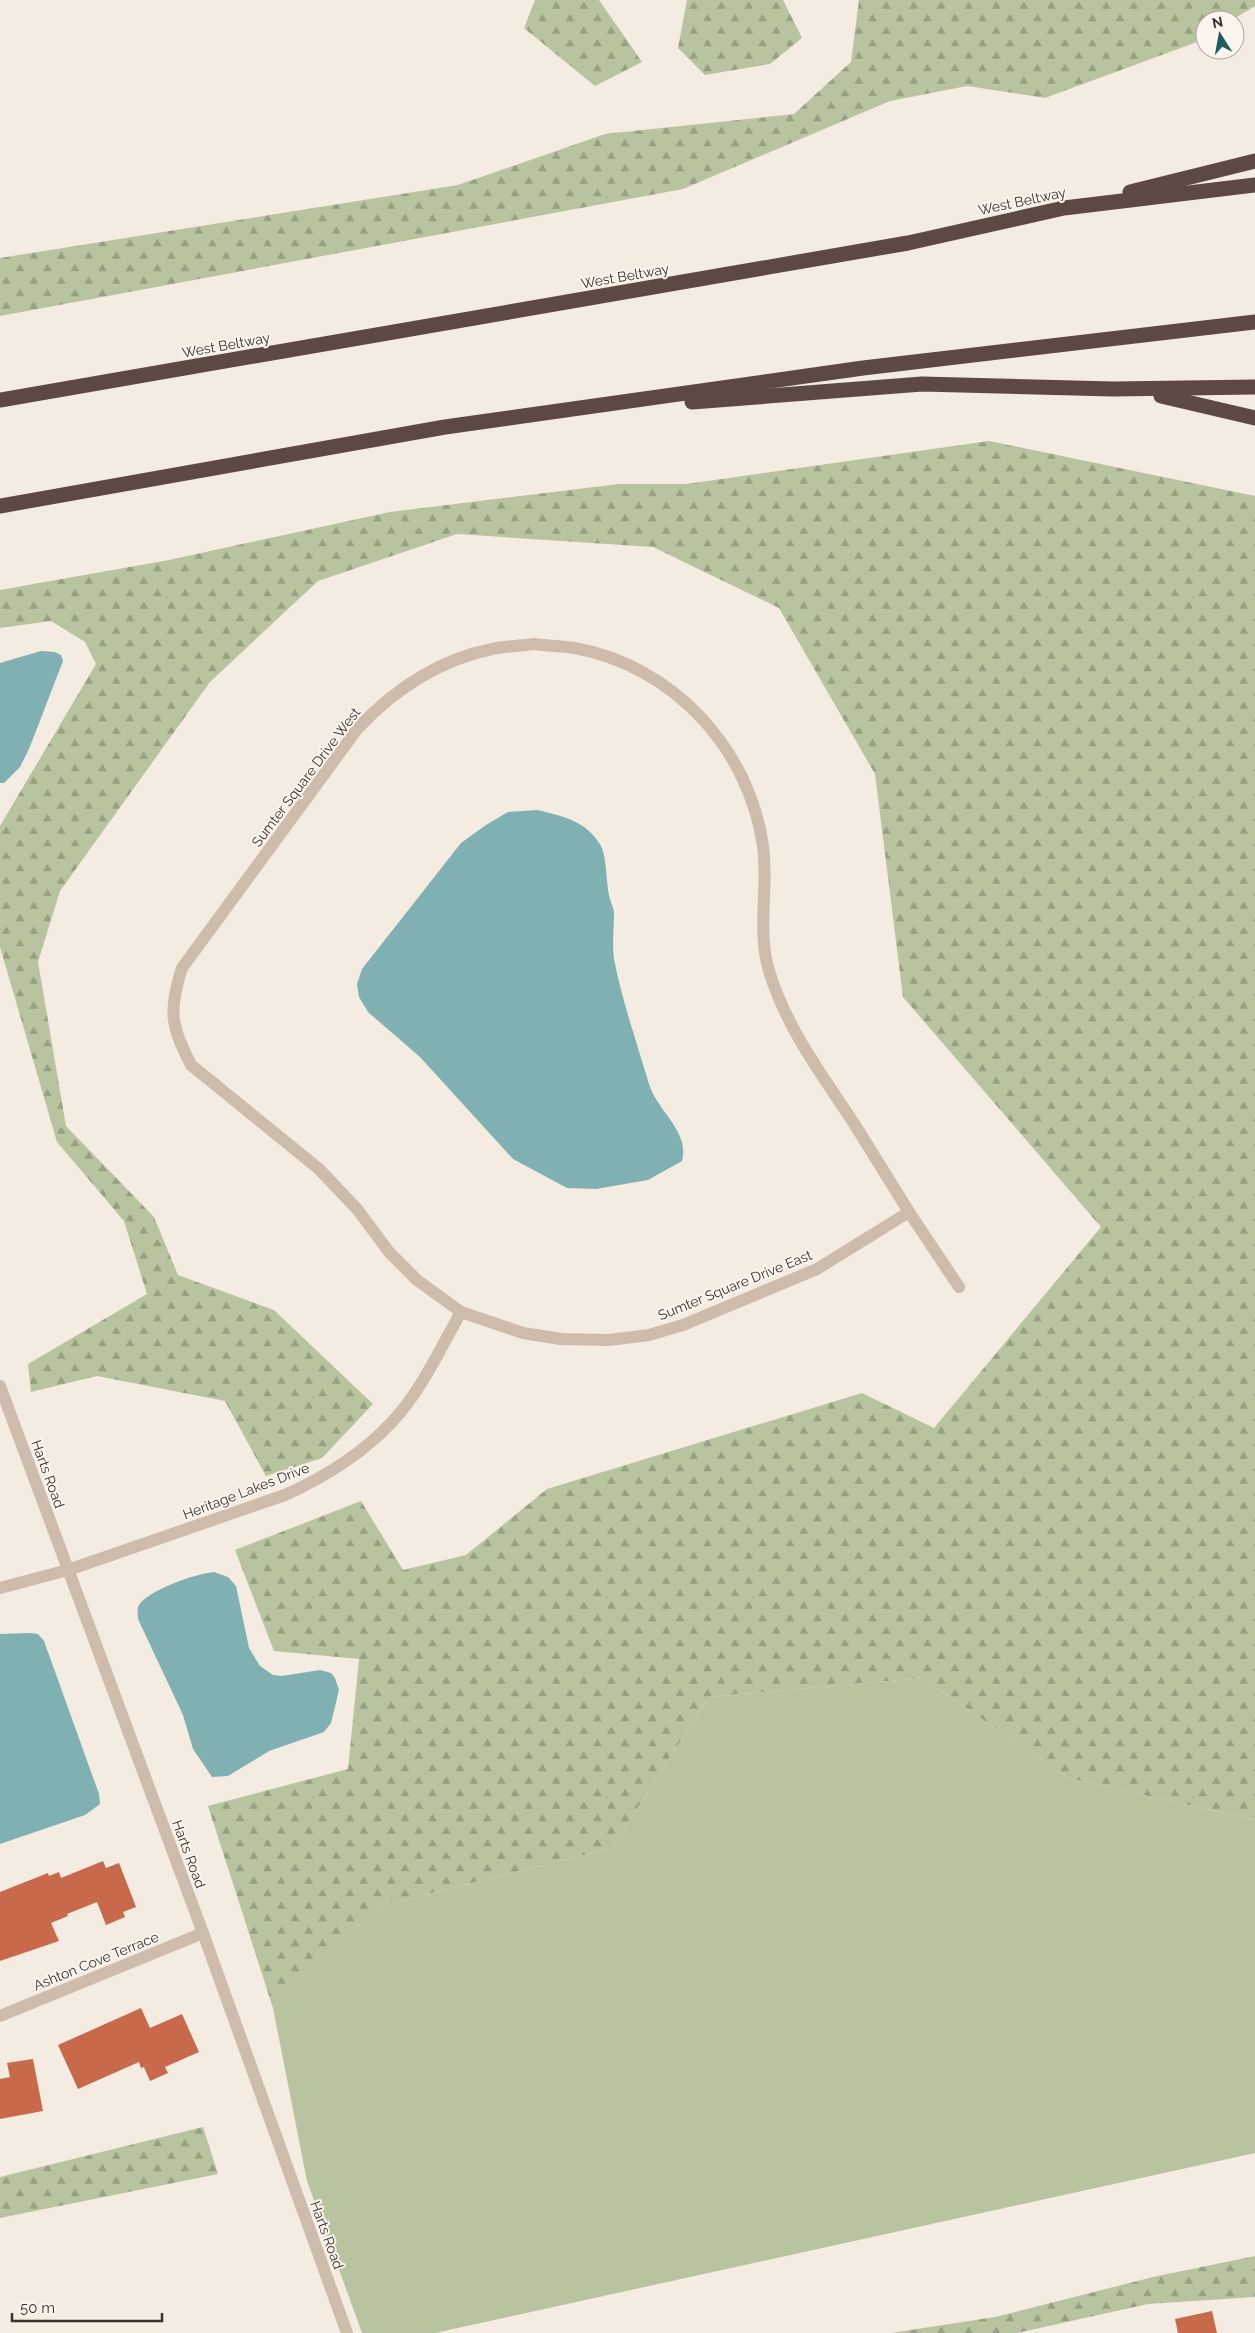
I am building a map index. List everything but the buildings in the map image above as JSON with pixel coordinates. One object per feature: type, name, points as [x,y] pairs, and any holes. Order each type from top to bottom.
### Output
[{"type":"highway","points":[[1064,208],[1255,161]]},
{"type":"highway","name":"West Beltway","points":[[0,400],[908,243],[1064,208],[1255,185]]},
{"type":"highway","points":[[0,506],[445,427],[864,368],[1255,322]]},
{"type":"highway","points":[[445,427],[714,400],[922,384],[1112,389],[1255,387]]},
{"type":"highway","points":[[1112,389],[1177,398],[1255,418]]},
{"type":"street","name":"Sumter Square Drive West","points":[[461,1312],[417,1280],[389,1252],[357,1209],[320,1169],[191,1065],[179,1042],[172,1018],[174,992],[182,968],[358,728],[380,705],[411,682],[449,662],[492,649],[525,645],[576,648],[616,660],[656,679],[691,706],[717,734],[740,772],[756,811],[763,847],[764,936],[769,972],[784,1011],[800,1043],[909,1212]]},
{"type":"street","points":[[909,1212],[958,1287]]},
{"type":"street","name":"Sumter Square Drive East","points":[[461,1312],[523,1333],[561,1339],[608,1340],[648,1335],[683,1325],[817,1270],[909,1212]]},
{"type":"street","name":"Heritage Lakes Drive","points":[[0,1588],[68,1570],[285,1495],[319,1479],[356,1455],[393,1422],[419,1384],[461,1312]]},
{"type":"street","name":"Harts Road","points":[[0,1386],[347,2333]]},
{"type":"street","name":"Ashton Cove Terrace","points":[[0,2016],[202,1933]]},
{"type":"green space","points":[[535,0],[599,0],[642,62],[595,86],[524,28]]},
{"type":"green space","points":[[687,0],[783,0],[802,38],[770,64],[705,75],[678,48]]},
{"type":"green space","points":[[859,0],[1255,0],[1255,6],[1245,12],[1245,10],[1195,10],[1195,43],[1045,98],[967,86],[890,101],[683,189],[0,316],[0,258],[458,185],[605,134],[794,114],[851,62]]},
{"type":"green space","points":[[989,441],[1255,496],[1255,1820],[1068,1778],[922,1678],[709,1697],[612,1848],[380,1906],[273,2008],[208,1806],[348,1769],[359,1659],[274,1651],[235,1550],[361,1501],[403,1570],[466,1555],[547,1489],[862,1393],[934,1428],[1101,1227],[903,997],[875,774],[779,608],[653,547],[457,534],[318,581],[210,682],[60,891],[38,962],[66,1126],[154,1217],[178,1275],[274,1310],[373,1404],[322,1458],[266,1476],[225,1401],[97,1376],[31,1392],[28,1364],[147,1294],[124,1221],[57,1142],[0,947],[0,826],[96,664],[85,642],[51,621],[0,628],[0,590],[169,560],[390,512],[619,484],[687,484]]},
{"type":"green space","points":[[922,1678],[1068,1778],[1255,1820],[1255,2153],[435,2333],[362,2333],[307,2181],[273,2008],[380,1906],[612,1848],[709,1697]]},
{"type":"green space","points":[[203,2127],[218,2174],[0,2218],[0,2177]]},
{"type":"green space","points":[[1255,2256],[1255,2297],[1148,2304],[1017,2333],[891,2333],[995,2317],[1153,2277]]},
{"type":"water","points":[[41,651],[55,652],[61,655],[63,661],[29,749],[20,767],[4,783],[0,783],[0,663]]},
{"type":"water","points":[[537,810],[565,817],[581,825],[595,838],[603,851],[610,901],[614,911],[613,953],[621,990],[649,1084],[653,1094],[672,1121],[681,1140],[683,1150],[682,1161],[648,1180],[596,1189],[567,1188],[513,1159],[420,1057],[368,1012],[359,997],[357,984],[362,969],[461,843],[508,812]]},
{"type":"water","points":[[214,1572],[228,1577],[236,1586],[249,1648],[260,1666],[273,1675],[282,1676],[320,1670],[331,1673],[339,1690],[331,1723],[324,1732],[269,1751],[228,1776],[212,1777],[193,1749],[183,1715],[138,1619],[138,1607],[142,1601],[160,1589],[185,1579]]},
{"type":"water","points":[[0,1634],[38,1634],[44,1641],[99,1794],[100,1804],[85,1815],[0,1844]]}]
